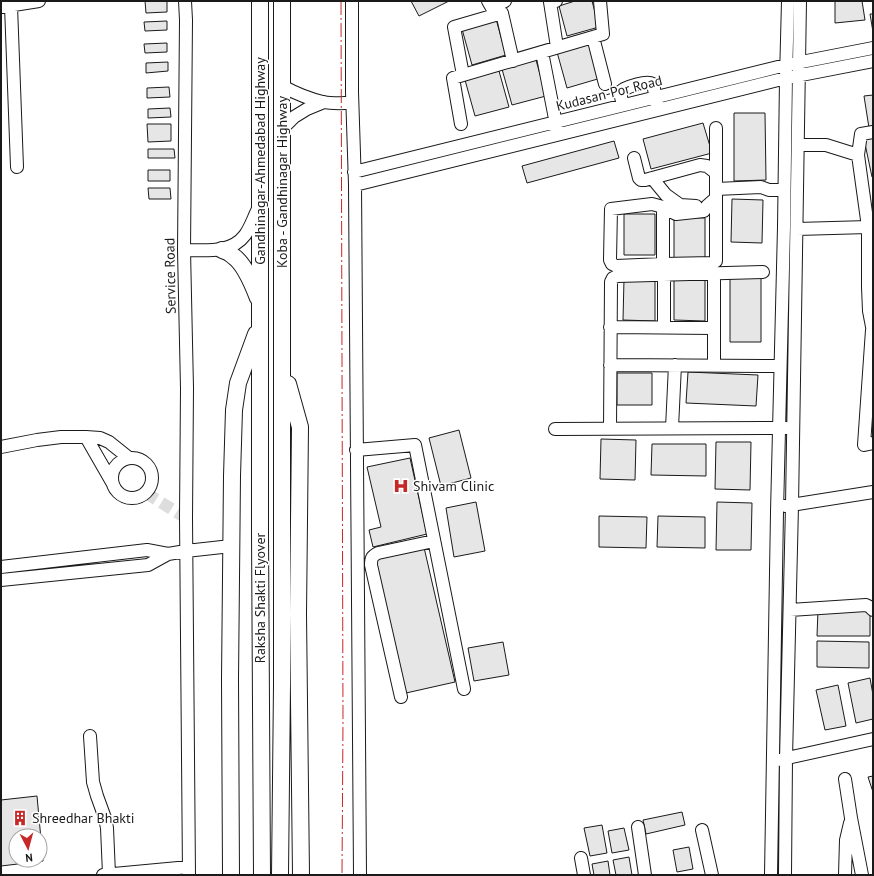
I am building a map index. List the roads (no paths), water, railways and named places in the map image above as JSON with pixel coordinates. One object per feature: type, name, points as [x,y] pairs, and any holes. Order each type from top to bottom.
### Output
[{"type":"main road","name":"Gandhinagar-Ahmedabad Highway","points":[[260,1],[260,321]]},
{"type":"main road","name":"Koba - Gandhinagar Highway","points":[[282,1],[283,363]]},
{"type":"main road","points":[[222,250],[233,255],[241,264],[260,303]]},
{"type":"main road","name":"Raksha Shakti Flyover","points":[[260,321],[262,875]]},
{"type":"main road","points":[[231,875],[230,671],[234,410],[238,383],[260,321]]},
{"type":"main road","name":"Raksha Shakti Flyover","points":[[280,875],[283,363]]},
{"type":"main road","points":[[283,363],[300,427],[298,614],[301,875]]},
{"type":"street","points":[[17,167],[6,7],[39,1]]},
{"type":"street","name":"Service Road","points":[[185,1],[184,250],[187,388],[186,551],[189,871]]},
{"type":"street","points":[[352,1],[352,103],[355,185],[360,875]]},
{"type":"street","points":[[488,1],[492,8],[505,1]]},
{"type":"street","points":[[556,1],[550,2],[557,47]]},
{"type":"street","points":[[461,124],[453,78],[603,34],[600,1]]},
{"type":"street","points":[[771,875],[772,761],[788,1]]},
{"type":"street","points":[[786,875],[786,759],[792,506],[800,1]]},
{"type":"street","points":[[463,75],[454,27],[502,13],[513,61]]},
{"type":"street","points":[[593,37],[605,84]]},
{"type":"street","name":"Kudasan-Por Road","points":[[354,172],[786,64],[873,48]]},
{"type":"street","points":[[542,52],[558,134]]},
{"type":"street","name":"Kudasan-Por Road","points":[[355,185],[798,75],[873,61]]},
{"type":"street","points":[[623,105],[621,91],[650,82],[653,84],[658,110]]},
{"type":"street","points":[[282,86],[305,97],[324,102],[352,103]]},
{"type":"street","points":[[283,128],[294,117],[307,109],[324,102]]},
{"type":"street","points":[[610,429],[611,282],[613,278],[617,276],[713,263],[716,261],[714,197],[716,173],[716,128]]},
{"type":"street","points":[[873,132],[861,134],[858,155],[868,227],[868,293],[869,311],[873,331],[864,445],[873,443]]},
{"type":"street","points":[[798,145],[826,145],[858,155]]},
{"type":"street","points":[[453,148],[456,160]]},
{"type":"street","points":[[634,158],[639,178],[641,180],[700,165],[707,166],[716,173]]},
{"type":"street","points":[[652,178],[666,195],[680,205],[693,206],[714,197],[761,187],[768,190],[784,190]]},
{"type":"street","points":[[714,197],[704,211],[676,214],[663,207],[652,204],[611,209],[610,260],[612,264],[616,266],[714,273],[763,272]]},
{"type":"street","points":[[184,250],[222,250],[231,246],[245,235],[260,204]]},
{"type":"street","points":[[663,207],[664,327]]},
{"type":"street","points":[[797,229],[868,227]]},
{"type":"street","points":[[714,273],[714,366]]},
{"type":"street","points":[[610,327],[714,328]]},
{"type":"street","points":[[610,365],[780,366]]},
{"type":"street","points":[[672,428],[675,365]]},
{"type":"street","points":[[555,429],[793,429]]},
{"type":"street","points":[[1,447],[61,437],[100,438],[109,442],[129,458]]},
{"type":"street","points":[[86,437],[115,489],[124,496],[136,498],[146,493],[152,483],[152,472],[145,462],[140,459],[129,458],[118,463],[115,467],[112,473],[113,484]]},
{"type":"street","points":[[356,450],[415,445],[464,689]]},
{"type":"street","points":[[777,507],[792,506],[873,492]]},
{"type":"street","points":[[401,697],[371,559],[378,553],[434,541]]},
{"type":"street","points":[[1,580],[148,565],[168,554],[231,546]]},
{"type":"street","points":[[1,567],[147,550],[168,554]]},
{"type":"street","points":[[790,610],[866,605],[873,610]]},
{"type":"street","points":[[90,736],[93,782],[107,828],[109,874]]},
{"type":"street","points":[[772,761],[873,739]]},
{"type":"street","points":[[845,779],[862,875]]},
{"type":"street","points":[[844,875],[846,840],[851,818]]},
{"type":"street","points":[[638,827],[645,875]]},
{"type":"street","points":[[702,830],[712,875]]},
{"type":"street","points":[[581,858],[584,875]]},
{"type":"street","points":[[103,875],[189,871]]},
{"type":"tunnel","points":[[146,493],[186,518]]},
{"type":"place","name":"Shivam Clinic","points":[[401,486]]},
{"type":"place","name":"Shreedhar Bhakti","points":[[20,818]]}]
